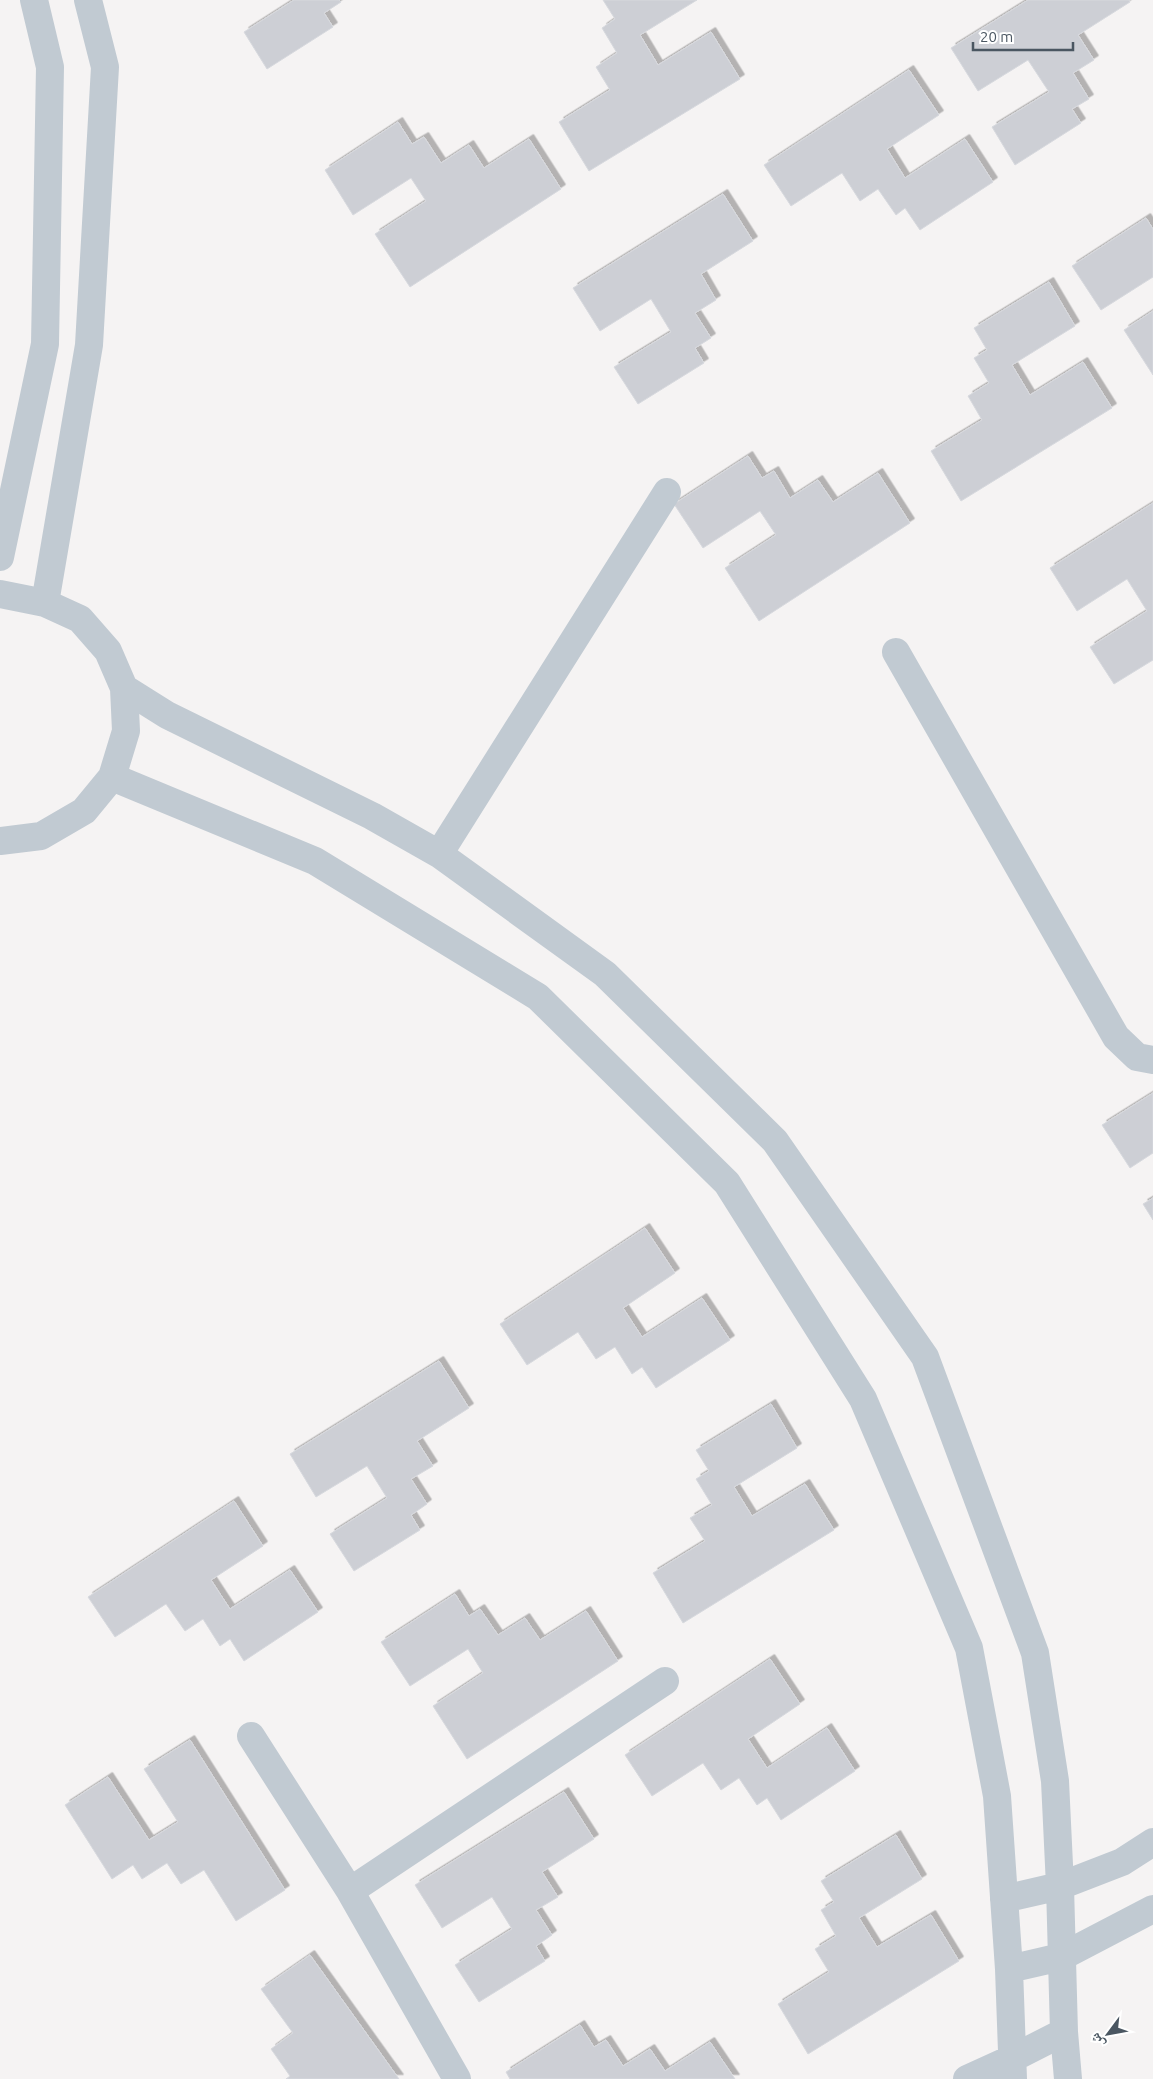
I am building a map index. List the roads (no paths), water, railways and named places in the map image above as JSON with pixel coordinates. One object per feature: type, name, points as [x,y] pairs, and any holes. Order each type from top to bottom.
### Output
[{"type":"street","points":[[0,557],[45,344],[50,67],[34,0]]},
{"type":"street","points":[[45,603],[89,345],[105,67],[88,0]]},
{"type":"street","points":[[439,854],[667,492]]},
{"type":"street","points":[[0,594],[45,603],[80,619],[108,651],[124,688],[126,731],[112,777],[84,811],[41,836],[0,841]]},
{"type":"street","points":[[896,652],[1116,1037],[1137,1057],[1153,1060]]},
{"type":"street","points":[[124,688],[167,715],[372,816],[439,854],[605,974],[775,1141],[925,1357],[1035,1653],[1055,1781],[1064,2032],[1068,2079]]},
{"type":"street","points":[[112,777],[315,861],[538,998],[727,1183],[864,1399],[969,1648],[997,1796],[1009,1969],[1012,2069]]},
{"type":"street","points":[[350,1890],[665,1681]]},
{"type":"street","points":[[251,1736],[350,1890],[457,2079]]},
{"type":"street","points":[[1004,1899],[1060,1886],[1122,1862],[1153,1842]]},
{"type":"street","points":[[1009,1969],[1061,1957],[1153,1909]]},
{"type":"street","points":[[967,2079],[1012,2069],[1064,2032]]}]
